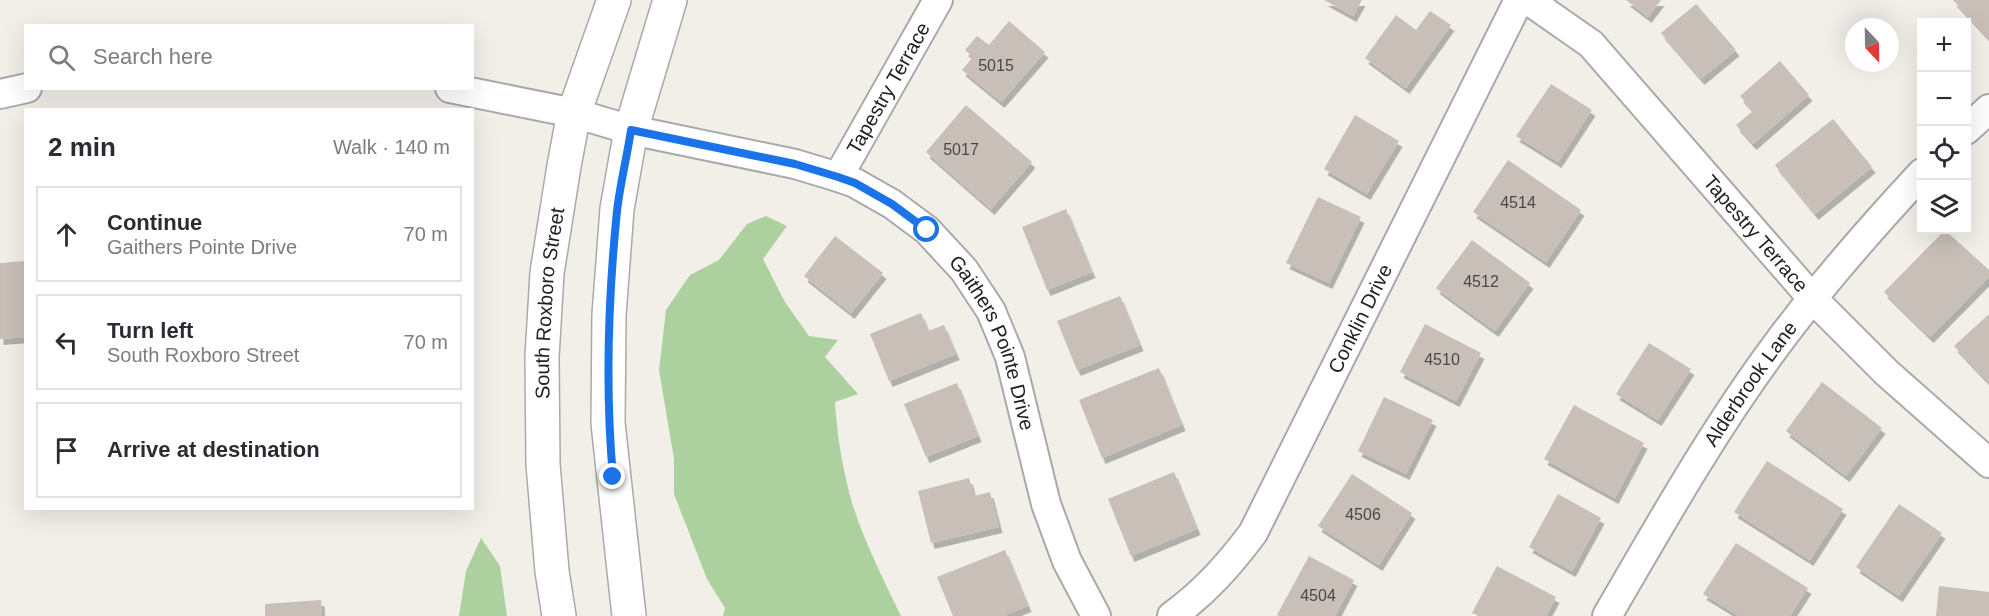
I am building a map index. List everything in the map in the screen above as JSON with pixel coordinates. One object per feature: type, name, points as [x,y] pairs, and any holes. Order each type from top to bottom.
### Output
[{"type":"street","name":"South Roxboro Street","points":[[559,616],[552,571],[543,464],[542,357],[547,273],[574,113],[614,0]]},
{"type":"street","points":[[629,616],[608,412],[609,315],[618,209],[631,130],[669,0]]},
{"type":"street","name":"Tapestry Terrace","points":[[838,177],[939,0]]},
{"type":"street","name":"Conklin Drive","points":[[1172,616],[1198,597],[1222,572],[1253,533],[1520,0]]},
{"type":"street","name":"Tapestry Terrace","points":[[1528,0],[1591,44],[1812,298],[1887,373],[1989,463]]},
{"type":"street","points":[[0,94],[24,89]]},
{"type":"street","name":"Gaithers Pointe Drive","points":[[460,90],[574,113],[631,130],[795,164],[855,183],[892,204],[927,230],[964,270],[991,312],[1010,357],[1046,504],[1067,561],[1096,616]]},
{"type":"street","points":[[1970,126],[1989,109]]},
{"type":"street","name":"Alderbrook Lane","points":[[1607,616],[1696,463],[1774,348],[1812,298],[1878,220],[1917,178]]},
{"type":"green space","points":[[766,216],[787,226],[763,259],[785,302],[809,336],[838,340],[825,357],[858,394],[835,402],[843,468],[863,534],[901,616],[723,616],[725,608],[707,579],[674,494],[674,459],[659,370],[666,310],[690,275],[719,260],[747,224]]},
{"type":"green space","points":[[481,538],[500,566],[507,616],[459,616],[466,571]]},
{"type":"building","points":[[1324,0],[1362,0],[1353,16]]},
{"type":"building","points":[[1626,0],[1661,0],[1648,17]]},
{"type":"building","points":[[1953,0],[1989,0],[1989,39],[1971,18]]},
{"type":"building","points":[[1696,4],[1736,50],[1701,79],[1661,33]]},
{"type":"building","points":[[1430,11],[1451,25],[1406,88],[1365,58],[1396,15],[1416,30]]},
{"type":"building","points":[[1009,21],[1045,52],[1001,102],[962,70],[973,57],[965,50],[977,36],[989,45]]},
{"type":"building","points":[[1780,61],[1809,95],[1753,144],[1736,125],[1753,111],[1740,96]]},
{"type":"building","points":[[1551,84],[1592,110],[1558,162],[1516,136]]},
{"type":"building","points":[[966,105],[1032,162],[991,209],[926,152]]},
{"type":"building","points":[[1355,115],[1399,141],[1367,194],[1324,169]]},
{"type":"building","points":[[1833,119],[1872,167],[1815,214],[1775,165]]},
{"type":"building","points":[[1508,160],[1581,210],[1546,262],[1473,212]]},
{"type":"building","points":[[1318,197],[1361,217],[1329,283],[1286,263]]},
{"type":"building","points":[[1066,209],[1092,272],[1047,290],[1022,227]]},
{"type":"building","points":[[1941,234],[1949,234],[1989,270],[1989,277],[1930,337],[1884,292]]},
{"type":"building","points":[[835,236],[883,273],[851,313],[804,276]]},
{"type":"building","points":[[1472,240],[1530,283],[1495,331],[1436,288]]},
{"type":"building","points":[[24,261],[24,337],[0,339],[0,263]]},
{"type":"building","points":[[1120,296],[1140,345],[1077,370],[1057,321]]},
{"type":"building","points":[[921,313],[928,331],[944,325],[956,354],[889,381],[870,334]]},
{"type":"building","points":[[1989,314],[1989,383],[1954,346]]},
{"type":"building","points":[[1425,324],[1481,353],[1456,401],[1400,372]]},
{"type":"building","points":[[1649,343],[1691,369],[1658,420],[1616,394]]},
{"type":"building","points":[[1159,368],[1182,425],[1102,458],[1079,400]]},
{"type":"building","points":[[1822,382],[1882,428],[1846,476],[1786,431]]},
{"type":"building","points":[[957,383],[978,436],[926,457],[904,404]]},
{"type":"building","points":[[1384,397],[1433,420],[1406,474],[1358,451]]},
{"type":"building","points":[[1574,405],[1644,443],[1615,498],[1544,459]]},
{"type":"building","points":[[1767,461],[1843,509],[1810,560],[1734,512]]},
{"type":"building","points":[[1174,472],[1197,529],[1131,556],[1108,499]]},
{"type":"building","points":[[1352,474],[1412,513],[1379,565],[1318,526]]},
{"type":"building","points":[[969,478],[974,496],[990,492],[999,527],[931,543],[918,491]]},
{"type":"building","points":[[1558,494],[1601,518],[1572,571],[1529,547]]},
{"type":"building","points":[[1899,504],[1942,533],[1899,596],[1856,567]]},
{"type":"building","points":[[1736,543],[1808,588],[1790,616],[1739,616],[1703,594]]},
{"type":"building","points":[[1005,550],[1028,606],[1003,616],[953,616],[937,577]]},
{"type":"building","points":[[1309,556],[1354,580],[1335,616],[1277,615]]},
{"type":"building","points":[[1497,566],[1556,597],[1546,616],[1479,616],[1472,613]]},
{"type":"building","points":[[1939,586],[1989,592],[1989,616],[1936,616]]},
{"type":"building","points":[[321,600],[322,616],[265,616],[265,604]]},
{"type":"route","points":[[613,477],[608,423],[609,315],[618,209],[631,130],[795,164],[838,177],[855,183],[892,204],[927,230]]}]
